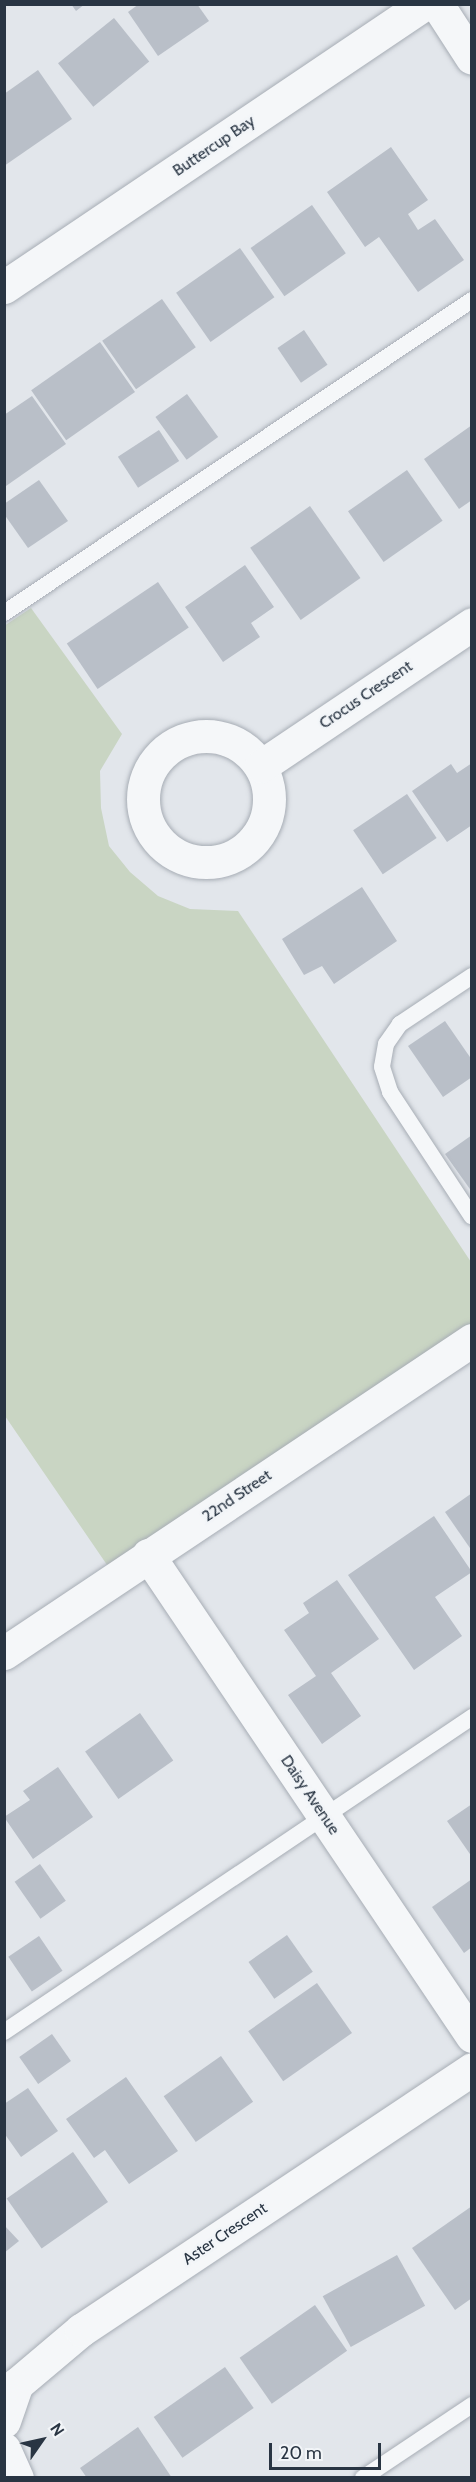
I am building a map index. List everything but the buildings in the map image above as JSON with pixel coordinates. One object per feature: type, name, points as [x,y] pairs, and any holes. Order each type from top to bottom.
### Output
[{"type":"street","name":"Buttercup Bay","points":[[4,287],[424,4]]},
{"type":"street","points":[[437,4],[471,58]]},
{"type":"street","name":"Crocus Crescent","points":[[261,765],[471,624]]},
{"type":"street","name":"22nd Street","points":[[4,1653],[471,1340]]},
{"type":"street","name":"Daisy Avenue","points":[[148,1555],[471,2036]]},
{"type":"street","name":"Aster Crescent","points":[[4,2421],[17,2384],[81,2330],[471,2069]]},
{"type":"street","points":[[4,2449],[17,2478]]},
{"type":"lane","points":[[4,613],[471,300]]},
{"type":"lane","points":[[471,976],[400,1024],[386,1044],[382,1067],[390,1092],[471,1217]]},
{"type":"lane","points":[[4,2032],[471,1717]]},
{"type":"lane","points":[[363,2478],[471,2405]]},
{"type":"green space","points":[[31,608],[122,734],[100,771],[101,808],[109,846],[130,872],[158,896],[190,909],[238,911],[471,1262],[471,1339],[116,1578],[5,1416],[4,626]]}]
